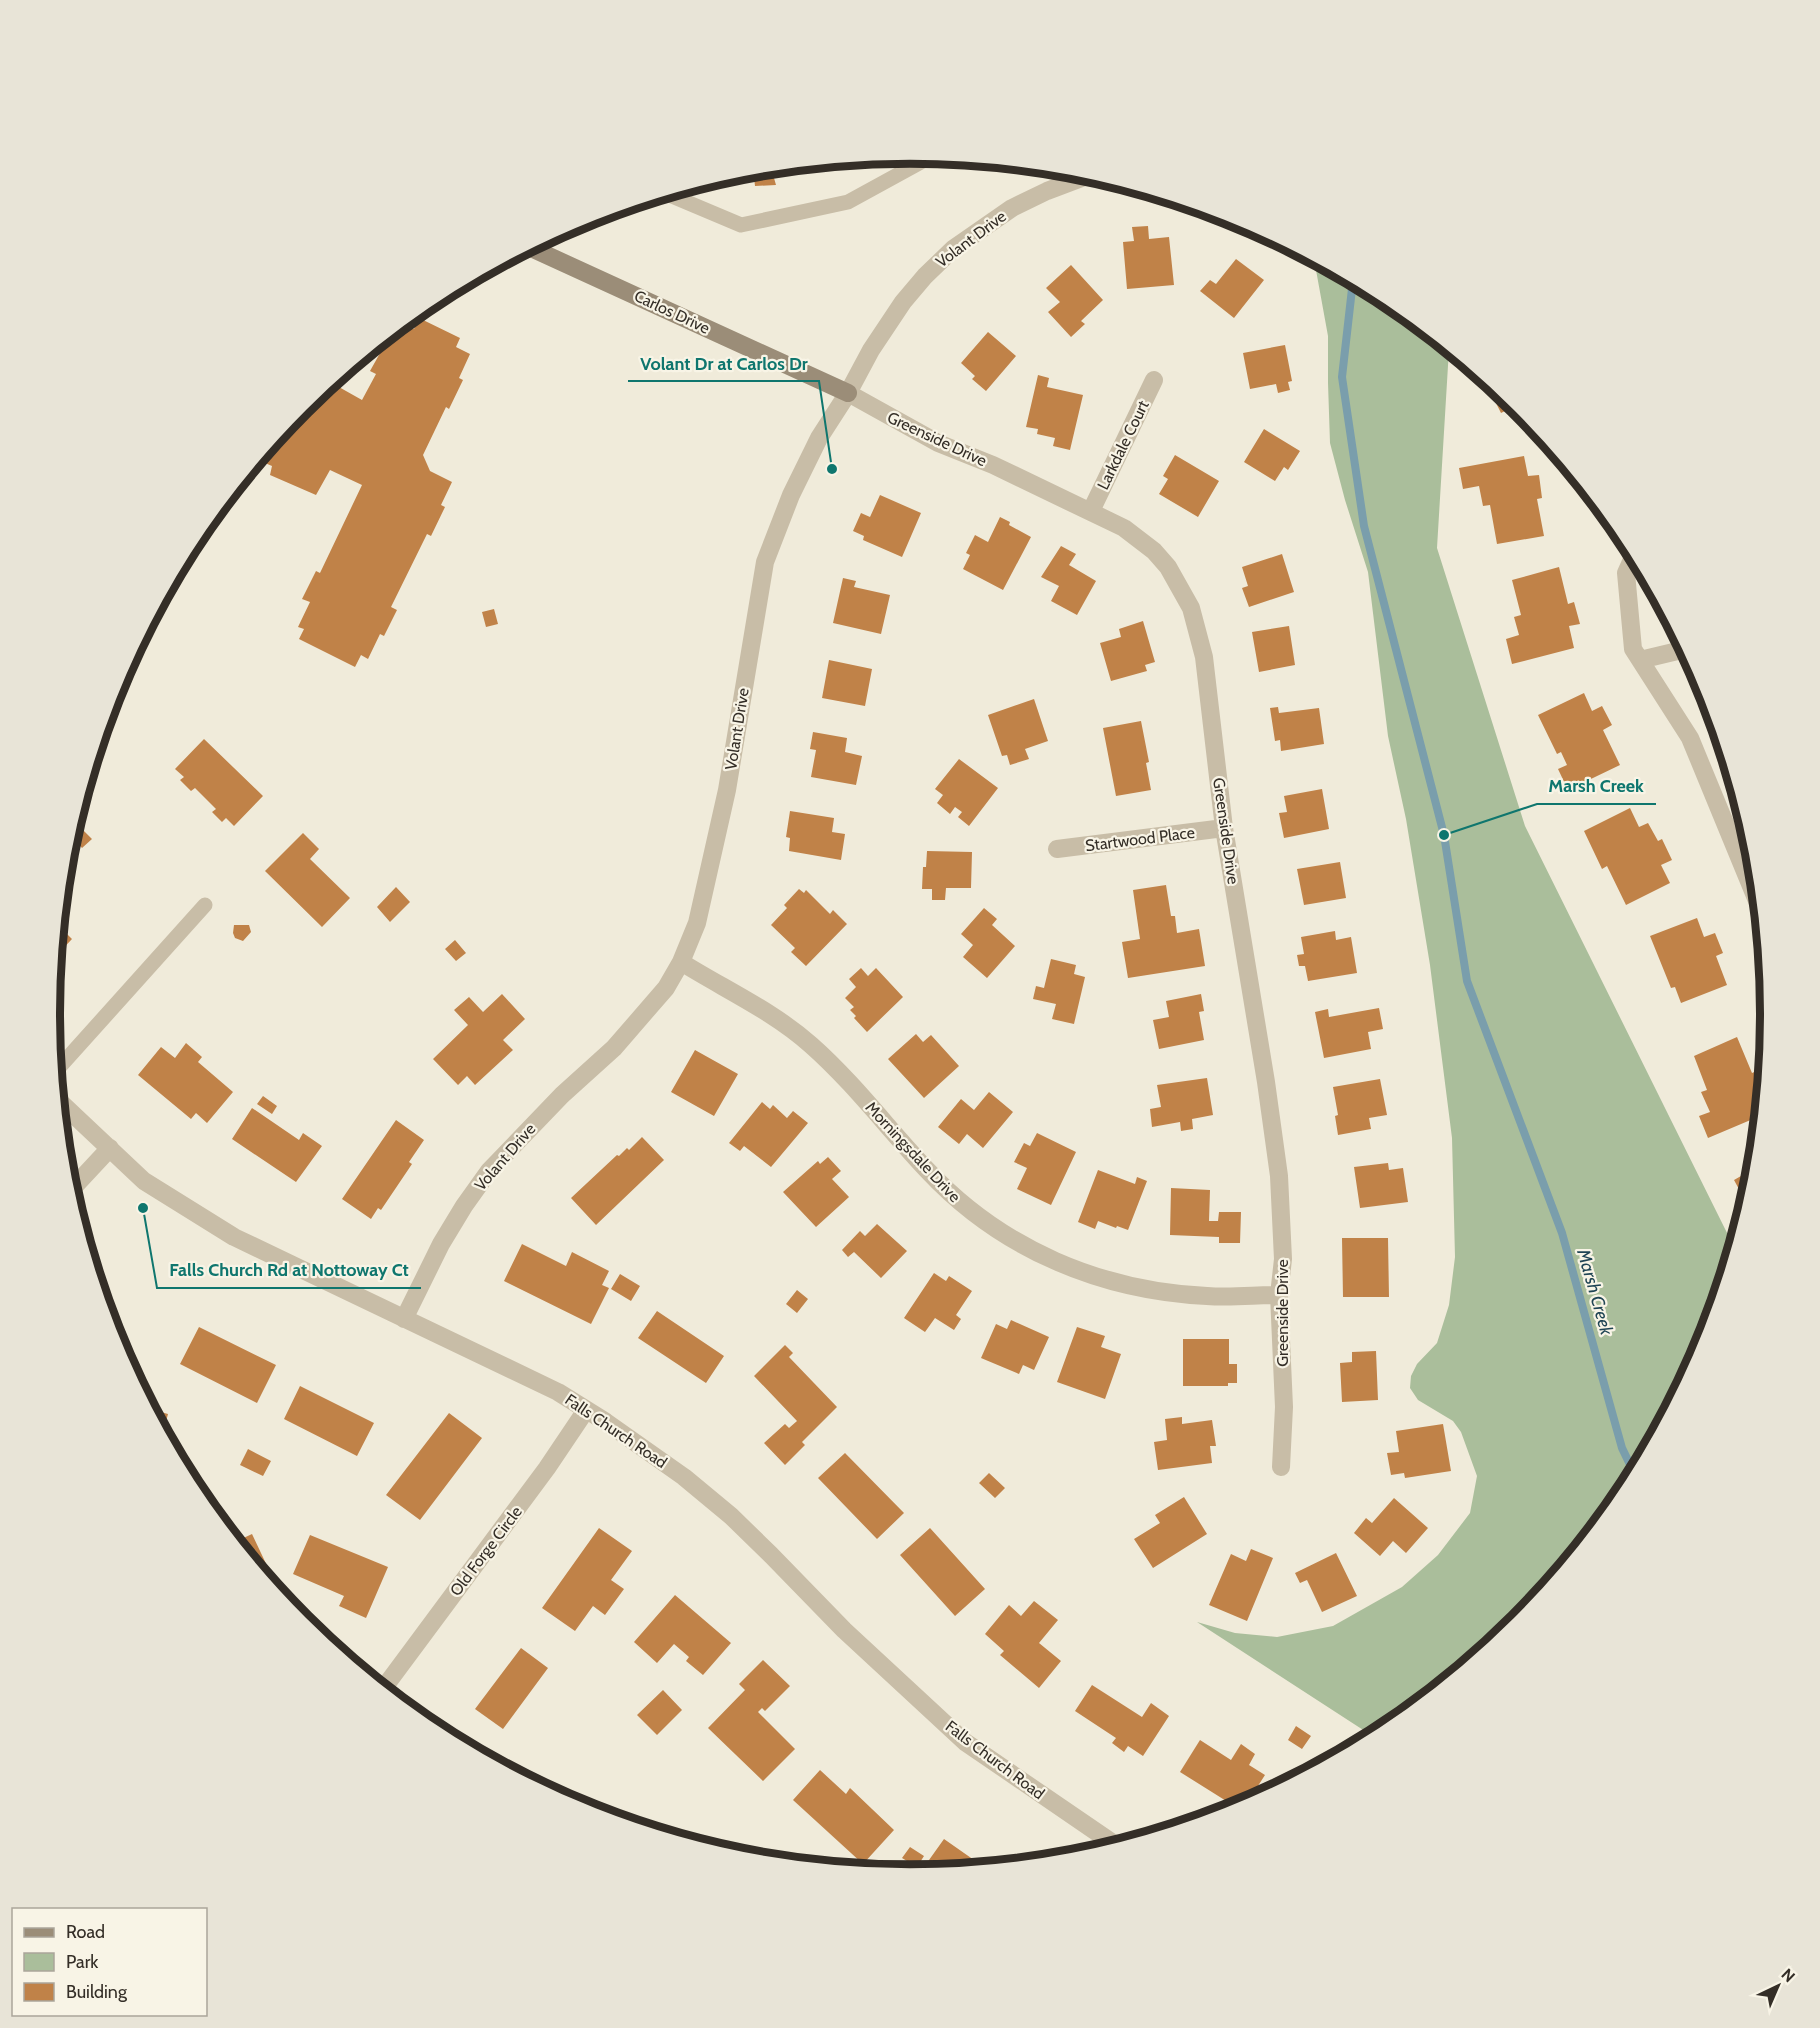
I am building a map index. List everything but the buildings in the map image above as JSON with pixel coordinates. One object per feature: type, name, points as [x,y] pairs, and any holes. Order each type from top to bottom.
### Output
[{"type":"street","name":"Volant Drive","points":[[404,1319],[441,1244],[489,1171],[562,1095],[614,1048],[666,988],[681,962],[697,923],[727,790],[765,562],[791,495],[819,438],[848,393],[871,350],[903,302],[925,276],[953,249],[1012,208],[1076,180]]},
{"type":"street","name":"Carlos Drive","points":[[537,251],[848,393]]},
{"type":"street","name":"Larkdale Court","points":[[1092,511],[1154,380]]},
{"type":"street","name":"Greenside Drive","points":[[848,393],[938,443],[993,465],[1124,528],[1154,551],[1168,567],[1191,608],[1204,657],[1224,828],[1266,1082],[1279,1176],[1283,1259],[1279,1295],[1284,1407],[1281,1467]]},
{"type":"street","points":[[1630,564],[1626,573],[1633,648],[1690,738],[1750,883]]},
{"type":"street","points":[[1640,660],[1678,651]]},
{"type":"street","name":"Startwood Place","points":[[1057,849],[1224,828]]},
{"type":"street","name":"Morningsdale Drive","points":[[681,962],[763,1010],[810,1043],[841,1074],[929,1173],[982,1220],[1020,1244],[1059,1265],[1120,1283],[1167,1292],[1207,1296],[1279,1295]]},
{"type":"street","name":"Falls Church Road","points":[[65,1107],[144,1181],[234,1237],[558,1392],[606,1422],[684,1477],[731,1516],[844,1630],[965,1742],[1108,1840]]},
{"type":"street","points":[[77,1184],[110,1148]]},
{"type":"street","name":"Old Forge Circle","points":[[387,1683],[547,1468],[586,1410]]},
{"type":"lane","points":[[675,197],[741,225],[848,202],[917,164]]},
{"type":"lane","points":[[62,1064],[205,905]]},
{"type":"green space","points":[[1316,268],[1382,307],[1448,357],[1437,548],[1525,826],[1730,1238],[1715,1287],[1672,1390],[1617,1486],[1584,1531],[1511,1615],[1470,1653],[1427,1688],[1365,1731],[1197,1622],[1235,1633],[1277,1637],[1333,1626],[1402,1587],[1438,1555],[1470,1513],[1477,1476],[1461,1432],[1453,1421],[1418,1400],[1410,1388],[1411,1376],[1417,1364],[1437,1343],[1449,1305],[1455,1257],[1452,1138],[1430,965],[1406,819],[1388,736],[1368,572],[1330,443],[1328,336]]},
{"type":"waterway","name":"Marsh Creek","points":[[1352,289],[1342,377],[1364,526],[1444,835],[1467,981],[1562,1233],[1622,1448],[1630,1465]]},
{"type":"place","name":"Volant Dr at Carlos Dr","points":[[832,469]]},
{"type":"place","name":"Marsh Creek","points":[[1444,835]]},
{"type":"place","name":"Falls Church Rd at Nottoway Ct","points":[[143,1208]]}]
